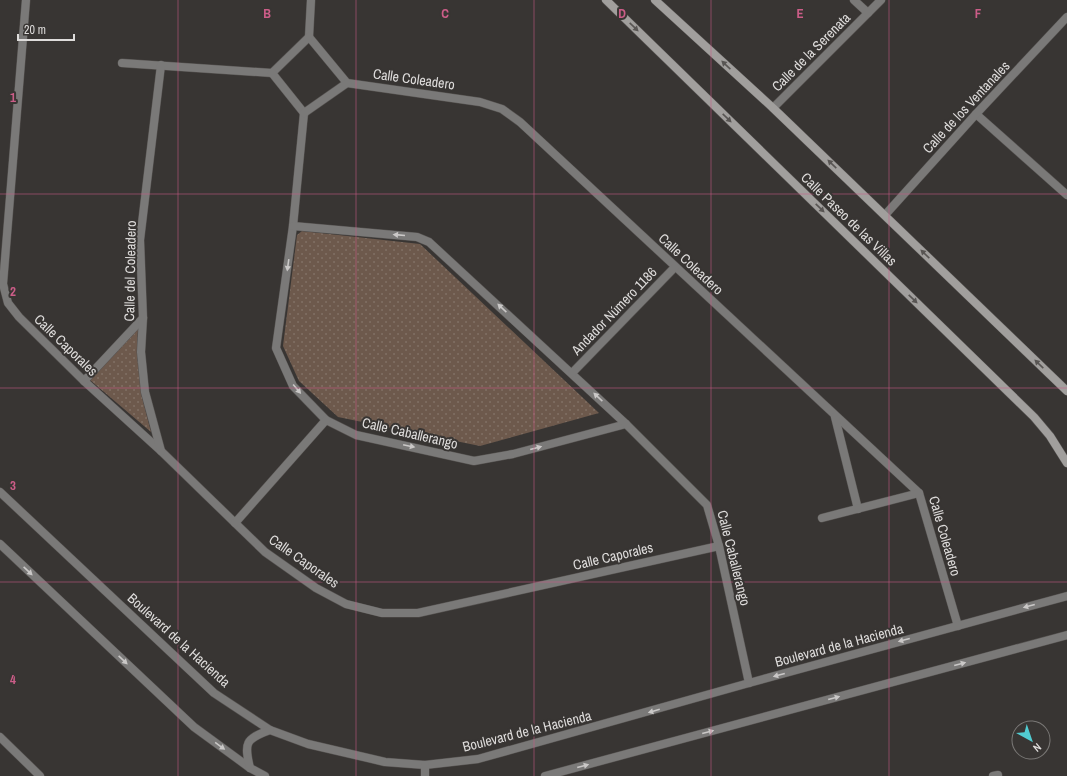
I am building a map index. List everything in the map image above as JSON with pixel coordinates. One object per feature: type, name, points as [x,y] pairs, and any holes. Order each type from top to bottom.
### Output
[{"type":"street","name":"Calle Caporales","points":[[26,0],[2,261],[3,284],[8,302],[18,317],[84,381],[161,451],[265,552],[316,588],[346,604],[382,613],[418,613],[719,546]]},
{"type":"street","points":[[122,63],[272,73],[304,113],[347,83],[309,37],[311,0]]},
{"type":"street","name":"Calle Paseo de las Villas","points":[[606,0],[1034,417],[1050,436],[1067,463]]},
{"type":"street","name":"Calle Paseo de las Villas","points":[[655,0],[773,108],[1067,391]]},
{"type":"street","name":"Calle de la Serenata","points":[[854,0],[868,13]]},
{"type":"street","name":"Calle de la Serenata","points":[[773,108],[881,0]]},
{"type":"street","name":"Calle de los Ventanales","points":[[885,215],[976,114],[1067,17]]},
{"type":"street","points":[[272,73],[309,37]]},
{"type":"street","name":"Calle del Coleadero","points":[[161,65],[140,240],[143,318],[141,352],[145,392],[161,451]]},
{"type":"street","name":"Calle Coleadero","points":[[347,83],[480,102],[502,109],[520,122],[919,494],[958,626]]},
{"type":"street","name":"Calle Caballerango","points":[[304,113],[293,226],[276,348],[294,386],[326,420],[356,435],[474,461],[514,454],[626,424]]},
{"type":"street","points":[[976,114],[1067,195]]},
{"type":"street","name":"Calle Caballerango","points":[[293,226],[417,237],[429,242],[626,424],[707,505],[719,546],[749,683]]},
{"type":"street","name":"Andador Número 1186","points":[[572,373],[675,267]]},
{"type":"street","points":[[84,381],[143,318]]},
{"type":"street","points":[[835,416],[858,509]]},
{"type":"street","points":[[236,523],[326,420]]},
{"type":"street","name":"Boulevard de la Hacienda","points":[[0,492],[214,693],[270,730],[308,744],[385,762],[425,765],[478,759],[1067,596]]},
{"type":"street","points":[[822,518],[919,494]]},
{"type":"street","points":[[0,544],[194,727],[250,768],[265,776]]},
{"type":"street","points":[[545,776],[1067,635]]},
{"type":"street","points":[[250,768],[246,750],[248,742],[256,735],[270,730]]},
{"type":"street","points":[[0,737],[40,776]]},
{"type":"street","points":[[425,765],[425,776]]},
{"type":"shaded area","points":[[302,231],[420,244],[599,413],[480,446],[338,417],[299,381],[283,346],[297,235]]},
{"type":"shaded area","points":[[138,329],[137,354],[142,397],[151,432],[90,380]]}]
